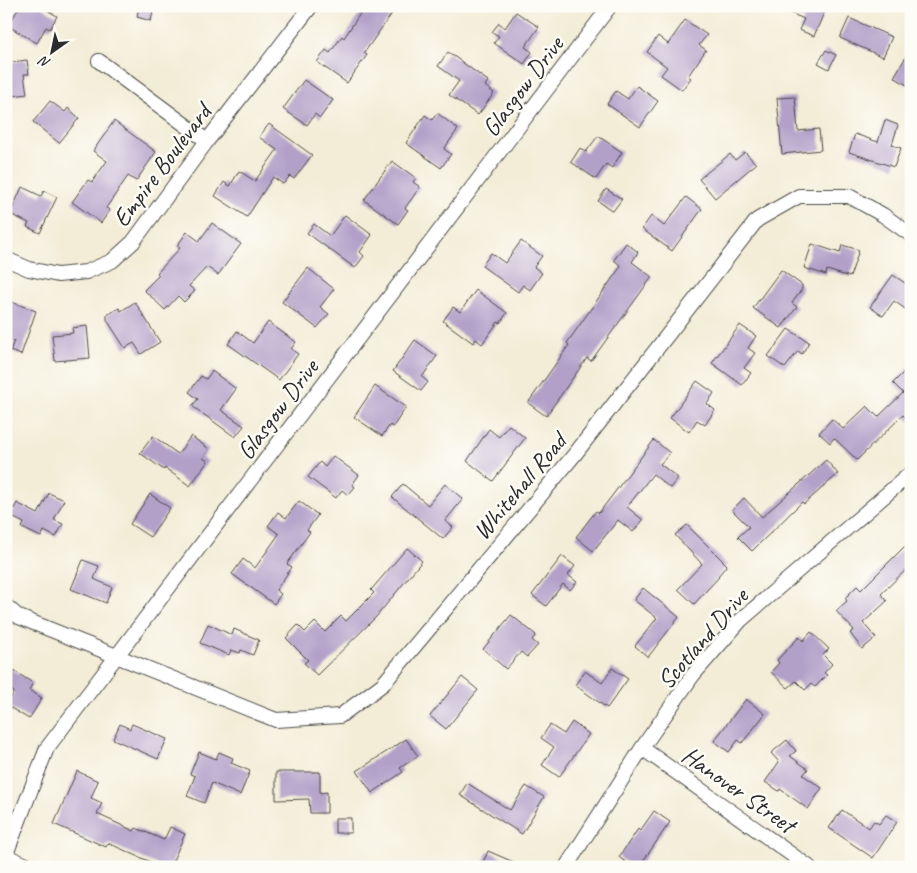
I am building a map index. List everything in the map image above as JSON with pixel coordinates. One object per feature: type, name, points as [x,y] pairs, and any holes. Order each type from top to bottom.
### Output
[{"type":"street","name":"Empire Boulevard","points":[[6,258],[29,269],[58,275],[86,272],[112,262],[133,242],[207,141],[311,6]]},
{"type":"street","name":"Glasgow Drive","points":[[6,855],[47,748],[610,6]]},
{"type":"street","points":[[99,61],[207,141]]},
{"type":"street","name":"Whitehall Road","points":[[6,606],[19,617],[276,720],[340,716],[383,684],[575,454],[757,220],[799,196],[849,196],[883,215],[911,235]]},
{"type":"street","name":"Scotland Drive","points":[[566,867],[642,748],[693,676],[741,620],[911,473]]},
{"type":"street","name":"Hanover Street","points":[[642,748],[809,867]]},
{"type":"street","points":[[6,855],[32,867]]},
{"type":"building","points":[[20,6],[40,6],[57,16],[50,29],[46,27],[37,43],[8,26]]},
{"type":"building","points":[[139,6],[154,6],[151,21],[137,17]]},
{"type":"building","points":[[365,6],[385,6],[393,12],[364,53],[367,55],[347,83],[317,62],[326,50],[330,53],[342,36],[344,38]]},
{"type":"building","points":[[775,6],[827,6],[814,36],[799,30],[804,19]]},
{"type":"building","points":[[516,12],[539,27],[525,47],[532,52],[524,64],[494,43],[499,36],[492,32],[499,23],[505,28]]},
{"type":"building","points":[[849,18],[892,37],[883,57],[840,38]]},
{"type":"building","points":[[685,20],[707,35],[699,45],[706,50],[688,76],[691,78],[682,90],[661,75],[667,67],[647,52],[658,36],[668,44]]},
{"type":"building","points":[[911,48],[911,79],[907,85],[894,77]]},
{"type":"building","points":[[826,50],[836,55],[829,69],[818,63]]},
{"type":"building","points":[[448,52],[488,81],[485,86],[494,93],[478,115],[449,95],[459,81],[438,66]]},
{"type":"building","points":[[27,60],[29,74],[24,74],[27,94],[6,97],[6,63]]},
{"type":"building","points":[[304,80],[333,100],[320,118],[315,114],[307,125],[283,109]]},
{"type":"building","points":[[637,86],[658,101],[640,127],[607,104],[616,91],[628,99]]},
{"type":"building","points":[[795,97],[798,131],[819,129],[821,150],[782,154],[777,98]]},
{"type":"building","points":[[50,101],[65,112],[68,108],[79,118],[59,143],[33,122]]},
{"type":"building","points":[[437,113],[458,129],[444,149],[451,154],[441,168],[406,143],[425,115],[432,120]]},
{"type":"building","points":[[885,120],[898,125],[892,145],[901,148],[894,167],[849,152],[855,134],[878,142]]},
{"type":"building","points":[[114,121],[156,152],[136,181],[128,176],[106,208],[110,210],[101,223],[72,202],[88,180],[92,182],[107,161],[93,151]]},
{"type":"building","points":[[269,124],[312,155],[294,179],[290,176],[283,184],[273,177],[247,217],[215,196],[224,182],[230,186],[239,171],[255,181],[277,150],[259,137]]},
{"type":"building","points":[[598,136],[622,152],[612,168],[606,164],[596,179],[571,162],[580,148],[586,152]]},
{"type":"building","points":[[745,152],[756,164],[715,198],[699,179],[730,154],[735,160]]},
{"type":"building","points":[[392,161],[416,178],[413,182],[420,187],[405,208],[408,210],[398,224],[364,200]]},
{"type":"building","points":[[22,187],[41,196],[44,191],[57,197],[40,233],[27,227],[29,223],[10,214]]},
{"type":"building","points":[[606,189],[622,199],[613,211],[598,201]]},
{"type":"building","points":[[686,197],[702,209],[672,251],[642,229],[651,216],[664,226]]},
{"type":"building","points":[[345,215],[372,235],[360,252],[364,256],[355,268],[307,233],[314,224],[330,236]]},
{"type":"building","points":[[212,223],[241,244],[218,275],[207,267],[189,286],[195,291],[184,302],[178,296],[165,310],[144,290],[159,275],[157,273],[180,248],[177,246],[187,232],[199,241]]},
{"type":"building","points":[[521,241],[542,256],[534,267],[542,273],[530,290],[523,285],[518,292],[482,266],[491,253],[505,263]]},
{"type":"building","points":[[626,243],[638,252],[632,262],[652,277],[591,361],[587,358],[546,416],[528,403],[621,266],[614,260]]},
{"type":"building","points":[[812,244],[840,253],[842,245],[859,250],[850,277],[827,270],[826,275],[804,268]]},
{"type":"building","points":[[308,268],[334,289],[320,307],[329,314],[317,328],[282,302]]},
{"type":"building","points":[[781,270],[802,285],[802,289],[792,303],[797,307],[781,328],[753,308]]},
{"type":"building","points":[[893,275],[911,287],[911,313],[894,301],[883,316],[870,307]]},
{"type":"building","points":[[476,290],[507,313],[482,344],[476,339],[473,343],[443,321],[453,307],[460,312]]},
{"type":"building","points":[[6,300],[36,311],[21,355],[10,351],[14,341],[6,339]]},
{"type":"building","points":[[135,302],[160,342],[141,354],[134,343],[125,348],[107,320],[107,315],[119,308],[121,311]]},
{"type":"building","points":[[268,322],[296,342],[291,349],[298,354],[279,380],[228,344],[237,331],[253,343]]},
{"type":"building","points":[[740,325],[756,336],[748,348],[755,353],[744,368],[751,373],[742,385],[712,363]]},
{"type":"building","points":[[87,326],[90,358],[55,361],[52,335],[73,333],[72,328]]},
{"type":"building","points":[[788,329],[809,342],[802,354],[798,351],[785,368],[768,356]]},
{"type":"building","points":[[415,340],[437,356],[422,377],[428,382],[421,391],[393,371]]},
{"type":"building","points":[[911,365],[911,423],[903,415],[857,460],[834,438],[830,443],[819,433],[832,419],[843,429],[867,406],[878,417],[903,393],[893,383]]},
{"type":"building","points":[[212,371],[236,389],[221,410],[244,426],[235,437],[192,406],[198,399],[189,392],[201,376],[206,379]]},
{"type":"building","points":[[697,381],[714,393],[707,404],[715,410],[705,425],[697,420],[689,432],[670,418]]},
{"type":"building","points":[[375,386],[406,407],[393,427],[390,425],[382,436],[354,417]]},
{"type":"building","points":[[509,425],[525,438],[493,481],[467,461],[489,429],[499,437]]},
{"type":"building","points":[[153,436],[178,454],[191,436],[209,449],[203,458],[208,461],[190,486],[140,453]]},
{"type":"building","points":[[654,440],[670,453],[660,464],[678,478],[670,488],[653,474],[627,507],[643,520],[633,532],[618,520],[593,551],[576,537],[596,511],[599,513]]},
{"type":"building","points":[[333,456],[359,475],[352,485],[355,487],[348,495],[342,490],[336,498],[308,477],[320,462],[325,467]]},
{"type":"building","points":[[826,460],[838,474],[804,504],[802,502],[752,551],[738,537],[749,527],[732,510],[744,498],[762,517]]},
{"type":"building","points":[[403,484],[428,505],[445,484],[463,499],[445,521],[453,527],[443,539],[392,497]]},
{"type":"building","points":[[49,493],[64,500],[54,520],[63,524],[56,537],[44,531],[41,537],[22,528],[24,523],[10,516],[17,503],[38,514]]},
{"type":"building","points":[[150,494],[170,508],[150,537],[130,524]]},
{"type":"building","points":[[299,501],[318,515],[307,530],[310,532],[287,564],[292,567],[276,590],[281,594],[274,604],[232,574],[243,559],[255,568],[279,534],[268,526],[278,512],[286,518]]},
{"type":"building","points":[[687,525],[727,565],[719,577],[694,604],[678,589],[702,564],[675,535]]},
{"type":"building","points":[[911,540],[911,565],[881,594],[887,601],[863,623],[876,638],[862,649],[850,633],[854,630],[836,611],[847,601],[845,598],[857,586],[861,590]]},
{"type":"building","points":[[407,548],[422,561],[376,617],[317,675],[304,663],[308,660],[286,638],[298,625],[305,632],[315,622],[325,632],[341,616],[346,621],[374,593],[371,590]]},
{"type":"building","points":[[562,556],[575,566],[568,575],[577,582],[570,590],[563,584],[546,606],[532,595]]},
{"type":"building","points":[[83,560],[99,566],[94,579],[112,587],[106,603],[71,589]]},
{"type":"building","points":[[643,588],[679,617],[648,657],[635,646],[657,618],[634,600]]},
{"type":"building","points":[[511,615],[536,635],[532,640],[538,645],[527,657],[521,652],[506,669],[483,649]]},
{"type":"building","points":[[208,624],[232,635],[234,629],[259,640],[253,655],[241,650],[240,653],[231,650],[229,655],[200,643]]},
{"type":"building","points":[[811,632],[829,649],[823,655],[832,664],[824,673],[827,675],[815,687],[811,684],[805,690],[796,681],[788,688],[771,672],[779,663],[777,660],[799,637],[803,641]]},
{"type":"building","points":[[6,666],[33,683],[29,690],[42,698],[29,719],[6,705],[14,692],[6,687]]},
{"type":"building","points":[[612,668],[628,679],[607,708],[575,685],[585,671],[602,683]]},
{"type":"building","points":[[462,677],[478,690],[446,729],[430,716]]},
{"type":"building","points":[[746,699],[765,714],[742,743],[738,740],[729,752],[714,741]]},
{"type":"building","points":[[572,722],[589,734],[559,777],[542,765],[554,747],[541,738],[550,725],[564,734]]},
{"type":"building","points":[[120,724],[130,729],[132,724],[167,739],[158,759],[113,739]]},
{"type":"building","points":[[406,739],[418,756],[400,768],[403,772],[372,793],[357,771]]},
{"type":"building","points":[[787,740],[796,751],[790,756],[808,769],[803,775],[822,788],[808,809],[780,789],[779,791],[765,782],[779,762],[771,753]]},
{"type":"building","points":[[199,752],[216,759],[219,752],[233,758],[231,763],[250,771],[240,795],[212,783],[204,803],[187,796],[195,776],[190,774]]},
{"type":"building","points":[[77,771],[98,781],[91,798],[102,803],[97,814],[134,831],[136,828],[164,840],[170,827],[185,834],[170,867],[162,867],[108,843],[106,847],[54,824]]},
{"type":"building","points":[[276,772],[320,772],[320,793],[327,792],[327,813],[310,813],[309,799],[276,800]]},
{"type":"building","points":[[467,783],[510,810],[526,786],[544,797],[522,834],[460,795]]},
{"type":"building","points":[[842,810],[869,828],[874,821],[879,824],[886,815],[897,822],[873,858],[829,828]]},
{"type":"building","points":[[654,811],[670,822],[639,867],[632,867],[619,857],[638,829],[640,831]]},
{"type":"building","points":[[335,818],[351,818],[351,833],[335,833]]},
{"type":"building","points":[[488,851],[525,867],[481,867]]}]
